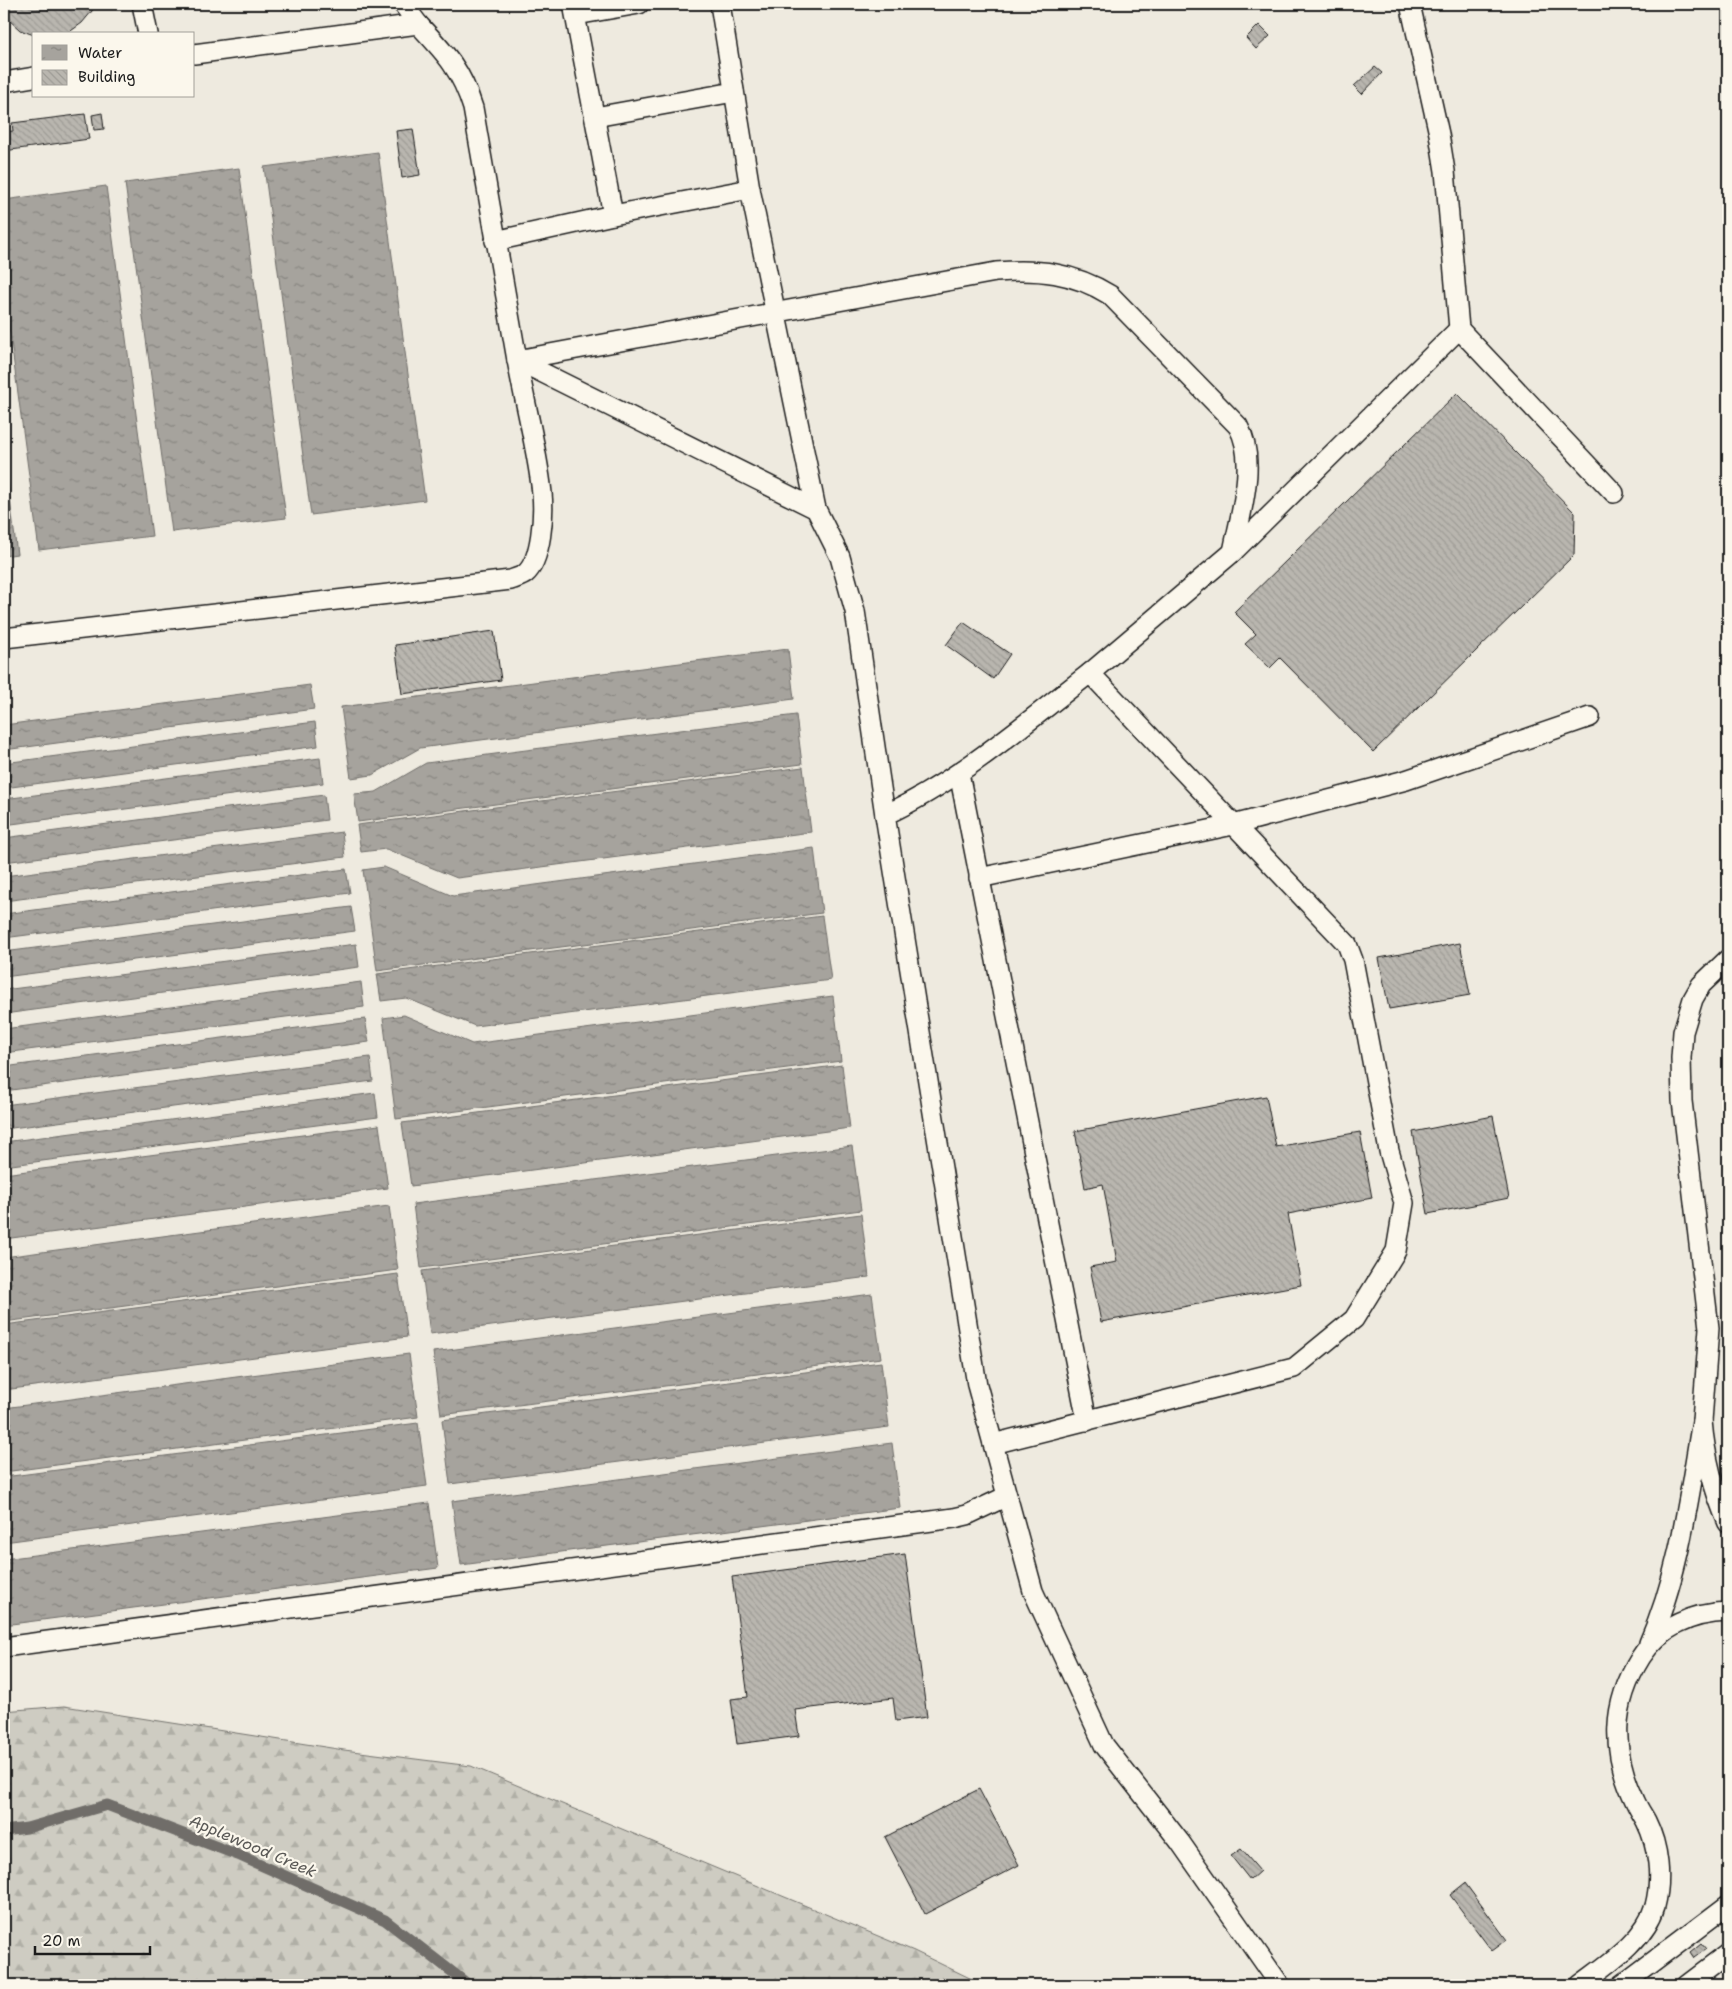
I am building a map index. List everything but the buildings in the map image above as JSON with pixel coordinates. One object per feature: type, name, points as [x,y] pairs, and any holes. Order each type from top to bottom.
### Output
[{"type":"lane","points":[[142,4],[148,32]]},
{"type":"lane","points":[[4,638],[511,580],[525,573],[533,560],[540,540],[543,521],[542,494],[495,240],[478,128],[467,87],[448,57],[418,24],[403,4]]},
{"type":"lane","points":[[613,215],[574,9],[639,4]]},
{"type":"lane","points":[[720,4],[750,189],[816,510],[840,557],[855,611],[884,815],[977,1385],[1033,1591],[1104,1745],[1180,1842],[1280,1985]]},
{"type":"lane","points":[[1410,4],[1439,134],[1445,172],[1459,329],[1614,493]]},
{"type":"lane","points":[[195,54],[418,24]]},
{"type":"lane","points":[[4,82],[32,77]]},
{"type":"lane","points":[[595,117],[734,92]]},
{"type":"lane","points":[[495,240],[750,189]]},
{"type":"lane","points":[[517,360],[996,272],[1024,270],[1070,276],[1091,284],[1110,295],[1238,426],[1243,436],[1247,454],[1246,480],[1233,552]]},
{"type":"lane","points":[[884,815],[925,794],[958,773],[1090,673],[1233,552],[1459,329]]},
{"type":"lane","points":[[517,360],[816,510]]},
{"type":"lane","points":[[993,1444],[1294,1368],[1354,1318],[1396,1251],[1404,1203],[1389,1151],[1350,952],[1339,935],[1090,673]]},
{"type":"lane","points":[[979,878],[1234,825],[1406,780],[1590,717]]},
{"type":"lane","points":[[958,773],[1087,1421]]},
{"type":"lane","points":[[1580,1985],[1610,1962],[1642,1931],[1654,1908],[1658,1893],[1658,1860],[1647,1823],[1635,1802],[1625,1778],[1618,1750],[1618,1711],[1630,1674],[1646,1649],[1670,1584],[1684,1528],[1702,1420],[1709,1328],[1682,1101],[1681,1058],[1683,1032],[1693,999],[1701,985],[1728,960]]},
{"type":"lane","points":[[1702,1420],[1704,1449],[1711,1479],[1728,1523]]},
{"type":"lane","points":[[4,1646],[954,1518],[967,1515],[1007,1496]]},
{"type":"lane","points":[[1646,1649],[1670,1627],[1709,1614],[1728,1612]]},
{"type":"lane","points":[[1622,1985],[1728,1905]]},
{"type":"lane","points":[[1687,1985],[1728,1954]]},
{"type":"green space","points":[[64,1706],[344,1750],[471,1766],[914,1951],[981,1985],[4,1985],[4,1711]]},
{"type":"water","points":[[378,152],[425,500],[311,515],[264,167]]},
{"type":"water","points":[[239,168],[286,518],[172,532],[125,183]]},
{"type":"water","points":[[106,186],[152,536],[39,550],[4,289],[4,200]]},
{"type":"water","points":[[4,452],[17,554],[4,556]]},
{"type":"water","points":[[788,649],[794,699],[420,748],[372,775],[351,778],[341,707]]},
{"type":"water","points":[[310,685],[314,709],[4,750],[4,725]]},
{"type":"water","points":[[796,715],[802,764],[358,822],[354,794],[376,792],[426,763]]},
{"type":"water","points":[[315,722],[318,746],[4,788],[4,763]]},
{"type":"water","points":[[320,758],[323,783],[4,825],[4,799]]},
{"type":"water","points":[[803,767],[811,832],[457,878],[386,849],[361,852],[357,825]]},
{"type":"water","points":[[324,795],[327,820],[4,862],[4,838]]},
{"type":"water","points":[[342,832],[345,857],[4,901],[4,876]]},
{"type":"water","points":[[814,848],[822,913],[377,971],[363,870],[384,867],[453,896]]},
{"type":"water","points":[[346,869],[350,893],[4,938],[4,914]]},
{"type":"water","points":[[351,907],[355,931],[4,977],[4,952]]},
{"type":"water","points":[[822,916],[831,980],[475,1026],[406,998],[381,1001],[377,974]]},
{"type":"water","points":[[356,944],[359,967],[4,1014],[4,990]]},
{"type":"water","points":[[361,982],[364,1007],[4,1053],[4,1029]]},
{"type":"water","points":[[833,996],[841,1061],[396,1119],[383,1018],[404,1015],[472,1044]]},
{"type":"water","points":[[365,1019],[369,1042],[4,1091],[4,1067]]},
{"type":"water","points":[[370,1057],[373,1081],[4,1129],[4,1105]]},
{"type":"water","points":[[842,1065],[850,1128],[411,1186],[402,1123]]},
{"type":"water","points":[[375,1093],[378,1117],[4,1166],[4,1142]]},
{"type":"water","points":[[379,1125],[388,1188],[4,1239],[4,1174]]},
{"type":"water","points":[[852,1146],[861,1210],[421,1268],[413,1204]]},
{"type":"water","points":[[389,1206],[398,1270],[4,1322],[4,1257]]},
{"type":"water","points":[[861,1214],[869,1277],[430,1334],[422,1271]]},
{"type":"water","points":[[398,1274],[407,1337],[4,1390],[4,1325]]},
{"type":"water","points":[[872,1294],[881,1358],[441,1415],[433,1352]]},
{"type":"water","points":[[409,1354],[418,1417],[4,1472],[4,1408]]},
{"type":"water","points":[[881,1362],[889,1427],[450,1484],[442,1420]]},
{"type":"water","points":[[418,1423],[427,1486],[4,1542],[4,1477]]},
{"type":"water","points":[[892,1443],[900,1508],[461,1565],[452,1501]]},
{"type":"water","points":[[429,1503],[438,1568],[4,1625],[4,1559]]},
{"type":"waterway","name":"Applewood Creek","points":[[4,1831],[27,1828],[107,1805],[238,1855],[385,1920],[469,1985]]}]
